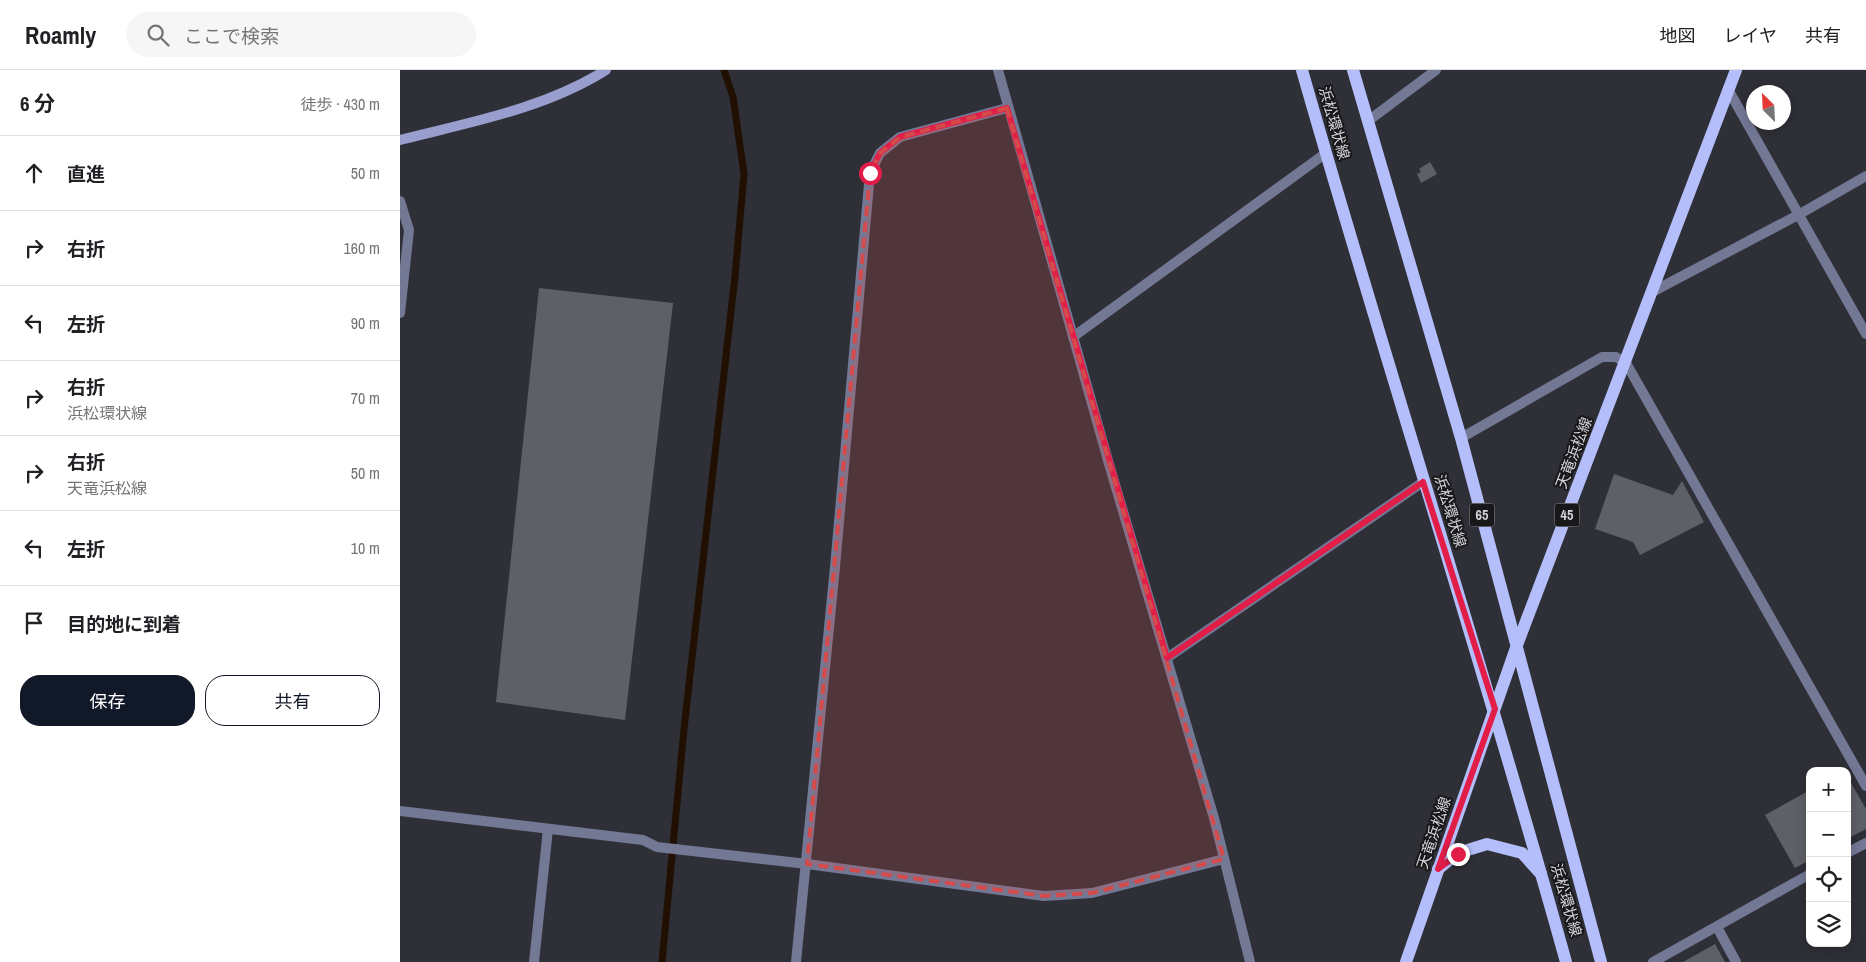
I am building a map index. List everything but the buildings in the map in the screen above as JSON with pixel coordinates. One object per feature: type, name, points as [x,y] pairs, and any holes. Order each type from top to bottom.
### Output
[{"type":"main road","name":"浜松環状線","points":[[1302,70],[1423,482],[1495,709],[1566,962]]},
{"type":"main road","name":"浜松環状線","points":[[1353,70],[1461,438],[1601,962]]},
{"type":"main road","name":"天竜浜松線","points":[[1406,962],[1517,645],[1736,70]]},
{"type":"main road","points":[[1438,869],[1458,854],[1487,844],[1522,853],[1542,876]]},
{"type":"street","points":[[400,140],[522,108],[586,83],[606,70]]},
{"type":"street","points":[[998,70],[1007,108],[1224,859],[1250,962]]},
{"type":"street","points":[[1368,121],[1436,70]]},
{"type":"street","points":[[1729,91],[1866,334]]},
{"type":"street","points":[[796,962],[807,864],[870,173],[880,153],[900,137],[1007,108]]},
{"type":"street","points":[[1073,337],[1326,153]]},
{"type":"street","points":[[1652,292],[1798,215],[1866,176]]},
{"type":"street","points":[[400,201],[409,230],[400,313]]},
{"type":"street","points":[[1461,438],[1602,357],[1616,357],[1626,362],[1866,786]]},
{"type":"street","points":[[1167,658],[1423,482]]},
{"type":"street","points":[[400,812],[643,840],[657,847],[807,864],[1044,896],[1092,894],[1224,859]]},
{"type":"street","points":[[534,962],[548,829]]},
{"type":"street","points":[[1851,851],[1866,842]]},
{"type":"street","points":[[1653,962],[1806,876]]},
{"type":"street","points":[[1717,927],[1736,962]]},
{"type":"highlighted area","points":[[1007,108],[1224,859],[1092,893],[1044,896],[807,864],[870,173],[880,153],[900,137]]},
{"type":"waterway","points":[[662,962],[684,729],[735,276],[744,174],[733,97],[724,70]]},
{"type":"route","points":[[870,173],[880,153],[900,137],[1007,108],[1109,464],[1167,658],[1423,482],[1495,709],[1438,869],[1458,854]]}]
